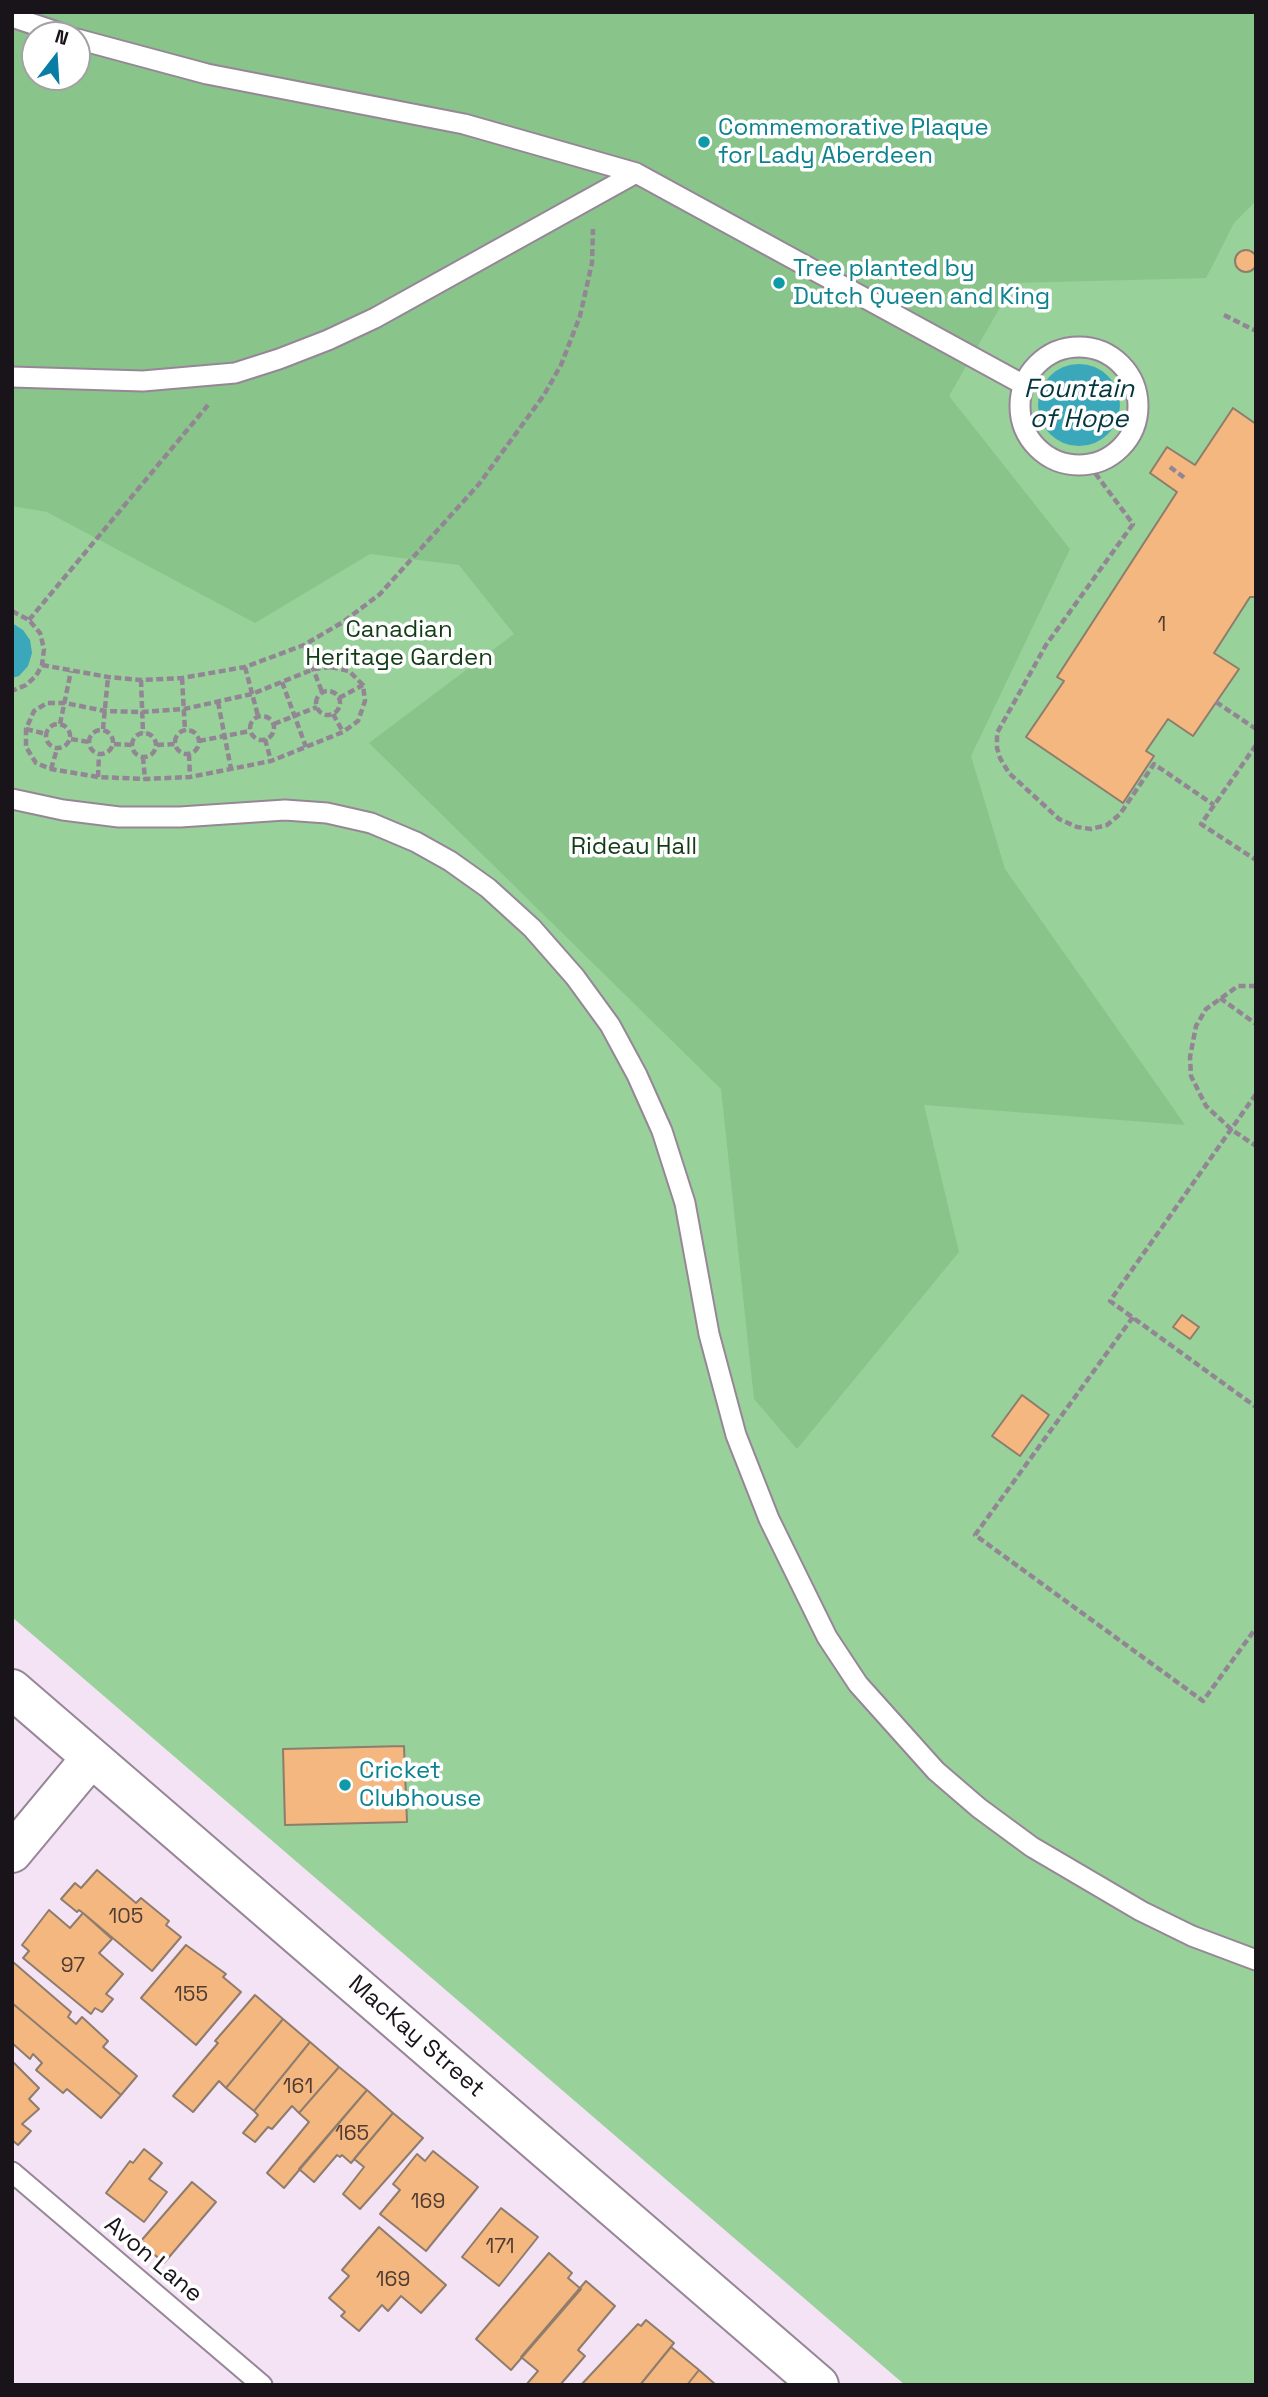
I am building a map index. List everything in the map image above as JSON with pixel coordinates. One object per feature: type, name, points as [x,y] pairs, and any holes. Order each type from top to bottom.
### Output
[{"type":"street","name":"MacKay Street","points":[[12,1689],[819,2385]]},
{"type":"street","points":[[12,1853],[91,1758]]},
{"type":"lane","points":[[91,43],[207,74],[464,124],[636,173],[1024,385]]},
{"type":"lane","points":[[12,377],[143,380],[234,373],[279,359],[375,318],[636,173]]},
{"type":"lane","points":[[1070,348],[1090,348],[1109,355],[1125,368],[1135,386],[1139,407],[1135,427],[1125,445],[1109,458],[1089,465],[1069,464],[1049,457],[1034,444],[1023,426],[1020,405],[1024,385],[1034,367],[1051,355],[1070,348]]},
{"type":"lane","points":[[12,799],[63,810],[119,817],[180,817],[285,810],[327,814],[371,823],[416,842],[450,861],[488,888],[532,928],[575,977],[610,1025],[637,1075],[662,1131],[685,1203],[709,1334],[736,1435],[769,1520],[827,1637],[858,1684],[936,1771],[979,1808],[1032,1847],[1141,1911],[1192,1936],[1256,1960]]},
{"type":"lane","name":"Avon Lane","points":[[12,2172],[262,2385]]},
{"type":"path","points":[[42,665],[141,680],[181,678],[245,667],[304,645],[343,622],[380,594],[479,484],[544,395],[573,337],[586,290],[594,237],[589,201]]},
{"type":"path","points":[[1224,315],[1256,331]]},
{"type":"path","points":[[29,620],[234,373]]},
{"type":"path","points":[[1089,465],[1133,524],[1046,645],[997,733],[1000,758],[1009,773],[1059,818],[1077,827],[1091,829],[1107,825],[1120,814],[1154,764],[1214,805]]},
{"type":"path","points":[[1170,467],[1186,479]]},
{"type":"path","points":[[12,611],[29,620],[40,633],[44,649],[42,665],[36,676],[26,685],[12,691]]},
{"type":"path","points":[[304,645],[323,692]]},
{"type":"path","points":[[245,667],[258,716]]},
{"type":"path","points":[[331,667],[349,671],[363,685],[365,701],[358,721],[343,732],[271,761],[190,777],[98,777],[51,769],[36,763],[26,747],[26,729],[34,711],[47,704],[65,703],[105,711],[184,709],[252,694],[314,669],[331,667]]},
{"type":"path","points":[[60,724],[71,671]]},
{"type":"path","points":[[103,729],[108,677]]},
{"type":"path","points":[[181,678],[185,731]]},
{"type":"path","points":[[141,680],[143,733]]},
{"type":"path","points":[[282,682],[306,747]]},
{"type":"path","points":[[339,698],[363,685]]},
{"type":"path","points":[[330,690],[339,698],[341,705],[333,714],[326,716],[318,711],[315,701],[323,692],[330,690]]},
{"type":"path","points":[[218,702],[231,769]]},
{"type":"path","points":[[1216,702],[1256,729]]},
{"type":"path","points":[[274,724],[317,707]]},
{"type":"path","points":[[333,714],[343,732]]},
{"type":"path","points":[[264,715],[273,720],[275,730],[270,738],[260,741],[251,735],[249,725],[254,717],[258,716],[264,715]]},
{"type":"path","points":[[60,724],[69,729],[71,739],[66,747],[57,749],[48,744],[46,734],[51,726],[60,724]]},
{"type":"path","points":[[26,729],[46,734]]},
{"type":"path","points":[[103,729],[112,734],[114,744],[109,752],[99,755],[90,750],[89,742],[93,732],[103,729]]},
{"type":"path","points":[[190,729],[198,735],[200,745],[194,753],[185,755],[177,750],[174,740],[179,732],[185,731],[190,729]]},
{"type":"path","points":[[199,741],[250,731]]},
{"type":"path","points":[[143,733],[155,737],[157,745],[152,755],[143,757],[134,752],[132,745],[137,734],[143,733]]},
{"type":"path","points":[[71,739],[89,742]]},
{"type":"path","points":[[265,739],[271,761]]},
{"type":"path","points":[[114,744],[132,745]]},
{"type":"path","points":[[157,745],[175,744]]},
{"type":"path","points":[[1256,745],[1201,824],[1256,860]]},
{"type":"path","points":[[51,769],[57,749]]},
{"type":"path","points":[[189,754],[190,777]]},
{"type":"path","points":[[98,777],[99,755]]},
{"type":"path","points":[[143,757],[145,779]]},
{"type":"path","points":[[1256,986],[1238,986],[1206,1010],[1196,1026],[1191,1043],[1191,1076],[1206,1106],[1232,1130],[1256,1146]]},
{"type":"path","points":[[1220,998],[1256,1024]]},
{"type":"path","points":[[1256,1094],[1110,1301],[1256,1407]]},
{"type":"path","points":[[1133,1317],[975,1535],[1203,1701],[1256,1628]]},
{"type":"green space","name":"Rideau Hall","points":[[12,12],[1256,12],[1256,2385],[905,2385],[12,1617]]},
{"type":"green space","points":[[12,12],[1256,12],[1256,201],[1234,223],[1206,278],[1014,283],[949,396],[1070,549],[971,756],[1005,869],[1185,1125],[924,1105],[959,1252],[797,1449],[754,1399],[721,1089],[369,743],[514,634],[459,565],[370,554],[255,623],[47,512],[12,506]]},
{"type":"water","name":"Fountain of Hope","points":[[1079,364],[1095,367],[1108,376],[1117,389],[1120,405],[1117,421],[1108,434],[1095,443],[1079,446],[1063,443],[1050,434],[1041,421],[1038,405],[1041,389],[1050,376],[1063,367]]},
{"type":"water","points":[[12,623],[23,630],[30,640],[32,653],[28,666],[19,676],[12,678]]},
{"type":"building","points":[[1246,250],[1254,253],[1257,261],[1254,269],[1246,272],[1238,269],[1235,261],[1238,253]]},
{"type":"building","points":[[1233,408],[1256,424],[1256,597],[1250,597],[1214,653],[1239,669],[1193,736],[1168,719],[1146,751],[1154,756],[1123,803],[1026,737],[1064,681],[1057,677],[1177,492],[1150,473],[1167,447],[1195,465]]},
{"type":"building","points":[[1182,1315],[1199,1327],[1190,1339],[1173,1327]]},
{"type":"building","points":[[1022,1395],[1049,1415],[1020,1456],[992,1436]]},
{"type":"building","name":"Cricket Clubhouse","points":[[404,1746],[407,1822],[285,1825],[283,1749]]},
{"type":"building","points":[[97,1870],[136,1903],[141,1898],[169,1921],[166,1925],[181,1937],[152,1971],[83,1913],[79,1910],[77,1912],[61,1899],[75,1883],[81,1888]]},
{"type":"building","points":[[49,1910],[70,1928],[83,1913],[112,1939],[99,1953],[123,1974],[106,1994],[113,1999],[102,2012],[95,2008],[91,2014],[23,1958],[29,1951],[22,1945]]},
{"type":"building","points":[[186,1945],[226,1974],[223,1977],[241,1992],[196,2045],[141,1998]]},
{"type":"building","points":[[13,1962],[71,2012],[68,2017],[76,2024],[82,2017],[108,2041],[103,2047],[137,2076],[121,2095],[12,2003]]},
{"type":"building","points":[[255,1995],[283,2019],[226,2088],[219,2081],[193,2112],[173,2096]]},
{"type":"building","points":[[12,2003],[121,2095],[101,2118],[67,2089],[63,2093],[36,2070],[42,2063],[33,2054],[30,2059],[12,2043]]},
{"type":"building","points":[[283,2019],[310,2042],[254,2111],[226,2088]]},
{"type":"building","points":[[310,2042],[339,2067],[299,2113],[292,2106],[272,2129],[268,2127],[255,2142],[243,2133],[258,2115],[254,2111]]},
{"type":"building","points":[[12,2061],[39,2088],[29,2099],[39,2109],[22,2124],[31,2131],[18,2145],[12,2140]]},
{"type":"building","points":[[339,2067],[367,2090],[284,2188],[267,2173],[309,2122],[299,2113]]},
{"type":"building","points":[[367,2090],[393,2113],[351,2163],[342,2155],[337,2155],[314,2182],[299,2169]]},
{"type":"building","points":[[393,2113],[423,2138],[360,2209],[343,2194],[364,2167],[354,2159]]},
{"type":"building","points":[[144,2149],[162,2163],[149,2179],[167,2192],[144,2222],[106,2193],[130,2161],[133,2163]]},
{"type":"building","points":[[433,2151],[478,2187],[426,2251],[380,2214],[400,2190],[393,2184],[417,2154],[425,2161]]},
{"type":"building","points":[[192,2182],[216,2202],[164,2263],[140,2242]]},
{"type":"building","points":[[501,2208],[538,2237],[499,2286],[462,2257]]},
{"type":"building","points":[[379,2227],[446,2285],[421,2313],[401,2296],[388,2311],[382,2305],[359,2331],[341,2316],[345,2312],[329,2298],[349,2276],[342,2270]]},
{"type":"building","points":[[549,2253],[572,2273],[568,2278],[581,2289],[511,2370],[476,2339]]},
{"type":"building","points":[[586,2281],[615,2306],[578,2350],[585,2356],[560,2385],[526,2385],[538,2371],[521,2357]]},
{"type":"building","points":[[646,2320],[674,2343],[640,2385],[581,2385],[638,2324],[641,2326]]},
{"type":"building","points":[[671,2347],[699,2370],[687,2385],[640,2385]]},
{"type":"building","points":[[699,2370],[716,2385],[687,2385]]},
{"type":"place","name":"Commemorative Plaque for Lady Aberdeen","points":[[704,142]]},
{"type":"place","name":"Tree planted by Dutch Queen and King","points":[[779,283]]},
{"type":"place","name":"Cricket Clubhouse","points":[[345,1785]]},
{"type":"park label","name":"Canadian Heritage Garden","points":[[399,644]]}]
